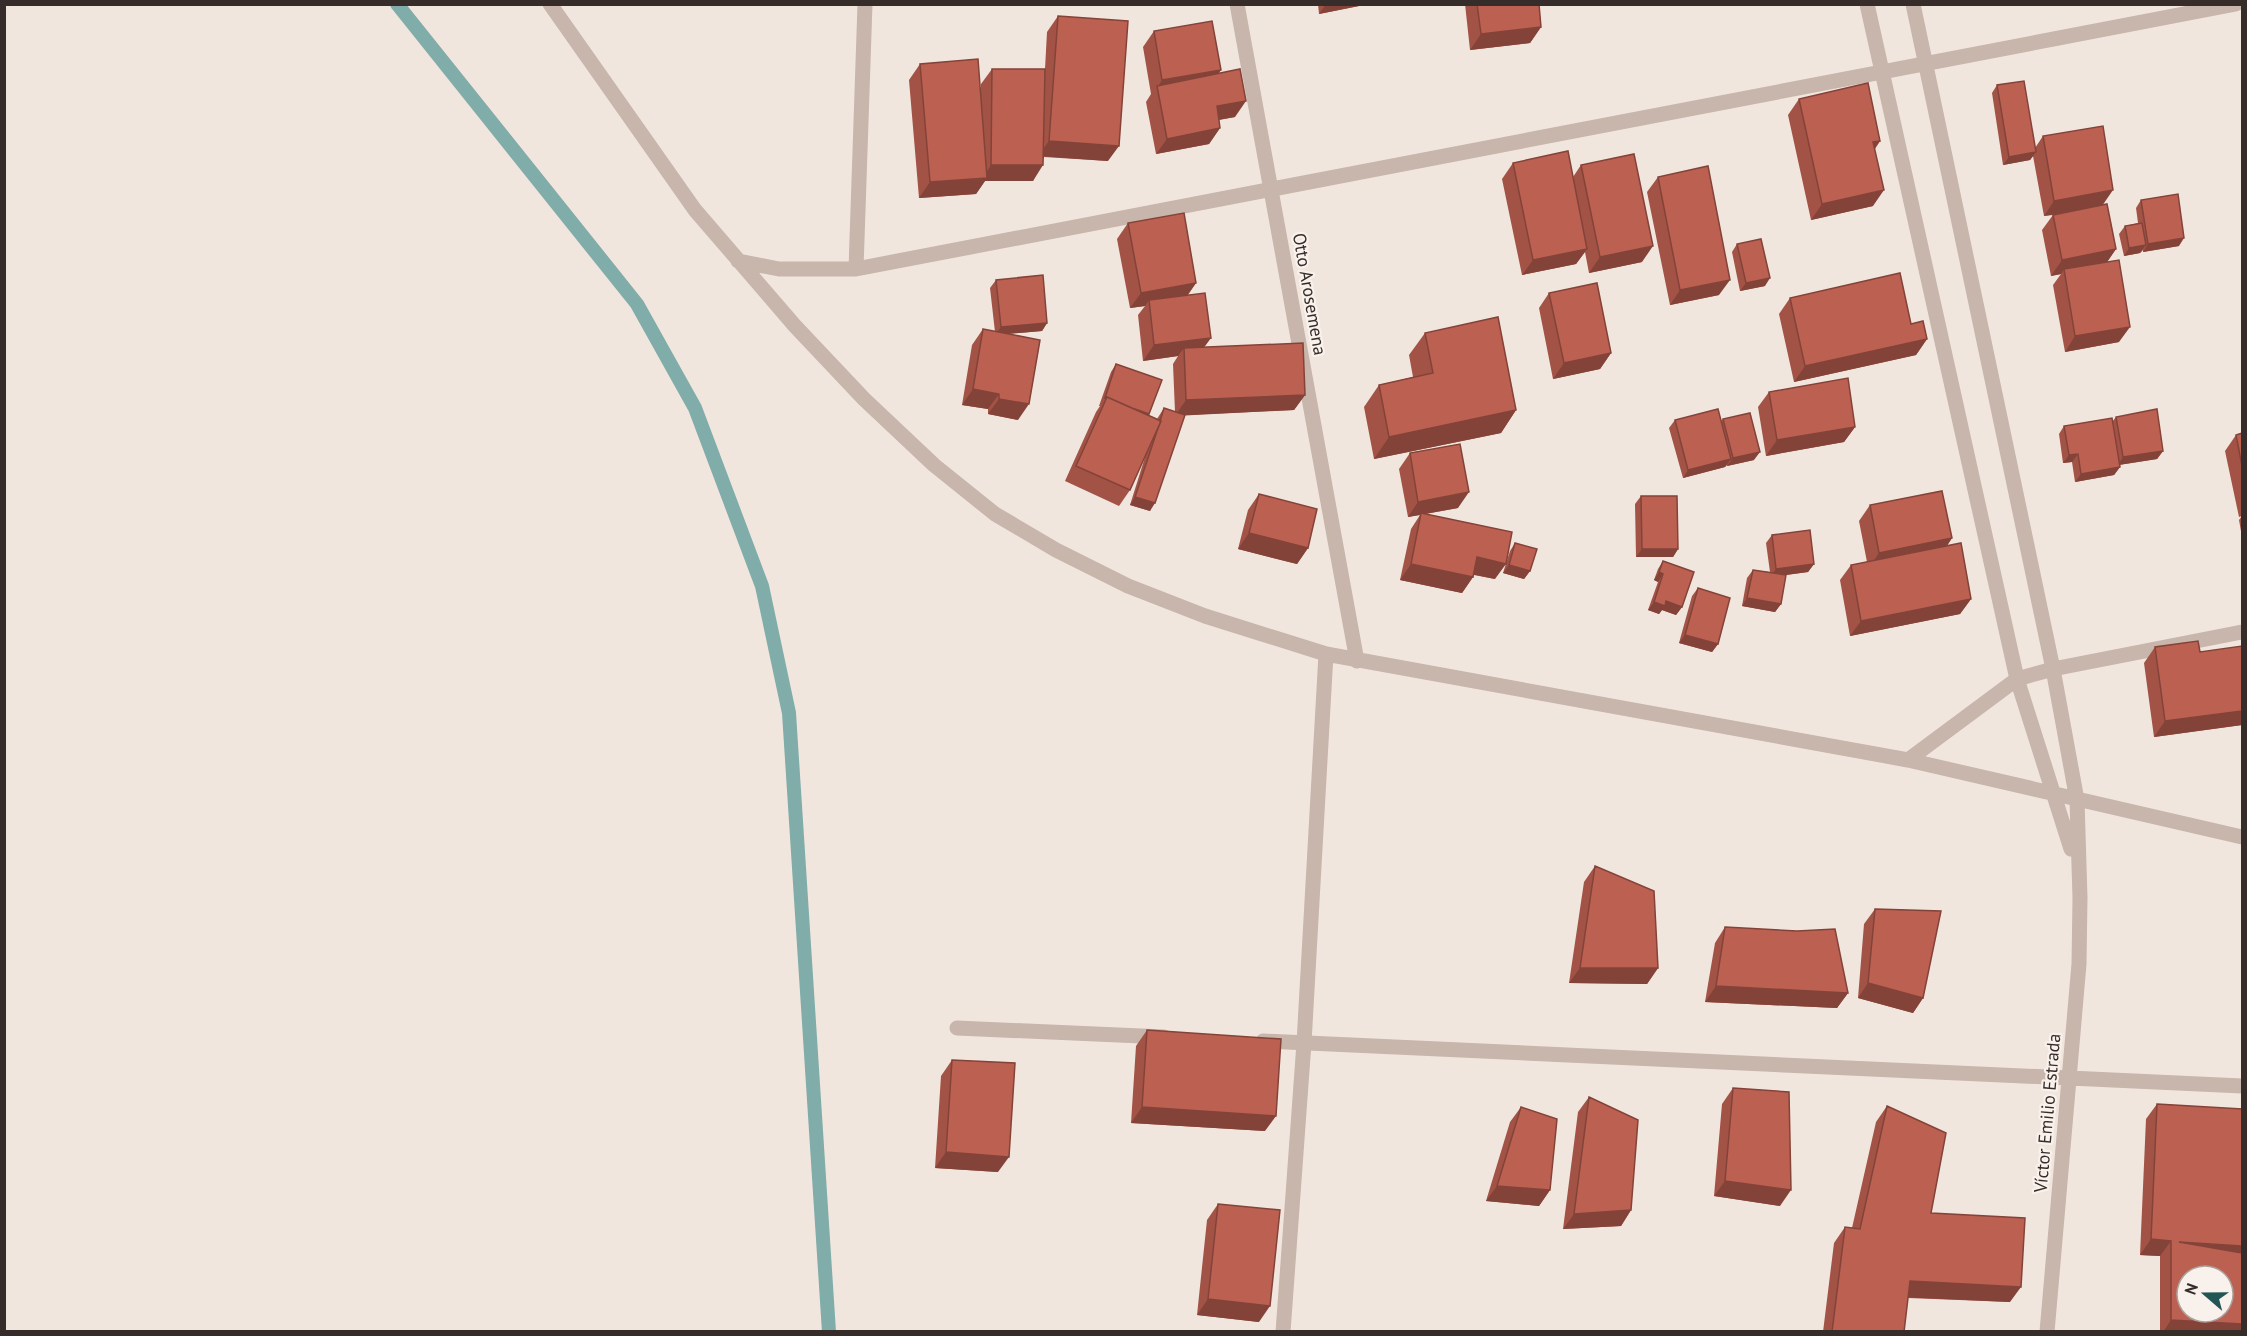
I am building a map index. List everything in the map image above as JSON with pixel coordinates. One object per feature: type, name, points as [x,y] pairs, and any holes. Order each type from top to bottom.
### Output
[{"type":"street","points":[[550,4],[695,210],[738,261],[864,399],[934,465],[995,514],[1056,550],[1128,586],[1204,616],[1326,654],[1357,661],[1908,760],[2055,792],[2077,800],[2242,837]]},
{"type":"street","points":[[856,269],[865,4]]},
{"type":"street","name":"Otto Arosemena","points":[[1237,4],[1357,661]]},
{"type":"street","points":[[1867,4],[2017,679],[2069,835],[2080,898]]},
{"type":"street","points":[[1912,4],[2053,669],[2077,800],[2080,898]]},
{"type":"street","points":[[738,261],[779,269],[856,269],[2236,4]]},
{"type":"street","points":[[1908,760],[2017,679],[2053,669],[2242,632]]},
{"type":"street","points":[[1283,1332],[1304,1043],[1326,654]]},
{"type":"street","name":"Víctor Emilio Estrada","points":[[2047,1332],[2079,964],[2080,898]]},
{"type":"street","points":[[957,1028],[1184,1038]]},
{"type":"street","points":[[1244,1040],[2242,1086]]},
{"type":"building","points":[[1477,4],[1539,4],[1541,27],[1481,34]]},
{"type":"building","points":[[1058,16],[1128,21],[1119,146],[1049,141]]},
{"type":"building","points":[[1212,21],[1221,70],[1162,80],[1154,31]]},
{"type":"building","points":[[978,59],[987,178],[930,182],[920,64]]},
{"type":"building","points":[[992,69],[1045,69],[1043,165],[991,165]]},
{"type":"building","points":[[1240,69],[1246,101],[1217,106],[1220,128],[1167,139],[1157,86]]},
{"type":"building","points":[[2024,81],[2036,152],[2009,157],[1997,85]]},
{"type":"building","points":[[1868,83],[1880,141],[1873,142],[1884,190],[1822,204],[1799,99]]},
{"type":"building","points":[[2103,126],[2113,190],[2054,201],[2043,136]]},
{"type":"building","points":[[1568,151],[1587,249],[1533,260],[1513,163]]},
{"type":"building","points":[[1634,154],[1653,246],[1600,257],[1581,165]]},
{"type":"building","points":[[1708,166],[1730,280],[1680,290],[1658,177]]},
{"type":"building","points":[[2178,194],[2184,238],[2148,244],[2141,200]]},
{"type":"building","points":[[2107,204],[2116,249],[2062,260],[2053,215]]},
{"type":"building","points":[[1184,213],[1196,283],[1141,293],[1128,223]]},
{"type":"building","points":[[2142,223],[2146,245],[2129,248],[2125,226]]},
{"type":"building","points":[[1761,239],[1770,278],[1746,283],[1737,244]]},
{"type":"building","points":[[2119,260],[2130,327],[2075,336],[2064,269]]},
{"type":"building","points":[[1900,273],[1911,324],[1923,321],[1927,339],[1805,366],[1790,298]]},
{"type":"building","points":[[1043,275],[1047,323],[1001,327],[996,280]]},
{"type":"building","points":[[1597,283],[1611,353],[1564,363],[1549,293]]},
{"type":"building","points":[[1205,293],[1211,338],[1154,345],[1149,300]]},
{"type":"building","points":[[1498,317],[1516,410],[1389,437],[1379,385],[1433,373],[1425,333]]},
{"type":"building","points":[[983,329],[1040,340],[1029,404],[999,399],[999,394],[973,389]]},
{"type":"building","points":[[1303,343],[1305,395],[1186,400],[1184,348]]},
{"type":"building","points":[[1116,364],[1162,380],[1149,414],[1105,398]]},
{"type":"building","points":[[1848,378],[1855,427],[1777,440],[1769,392]]},
{"type":"building","points":[[1107,397],[1161,421],[1130,490],[1076,466]]},
{"type":"building","points":[[1164,408],[1185,415],[1155,503],[1135,497]]},
{"type":"building","points":[[1718,409],[1731,459],[1688,470],[1675,420]]},
{"type":"building","points":[[2157,409],[2163,451],[2123,457],[2116,417]]},
{"type":"building","points":[[1750,413],[1760,452],[1733,458],[1723,419]]},
{"type":"building","points":[[2112,418],[2120,467],[2081,474],[2078,454],[2069,455],[2064,426]]},
{"type":"building","points":[[2242,433],[2242,466],[2236,435]]},
{"type":"building","points":[[1460,444],[1469,492],[1418,502],[1410,453]]},
{"type":"building","points":[[1942,491],[1952,538],[1879,553],[1870,505]]},
{"type":"building","points":[[1259,494],[1317,509],[1308,548],[1249,533]]},
{"type":"building","points":[[1641,496],[1677,496],[1678,549],[1642,549]]},
{"type":"building","points":[[1421,513],[1512,532],[1506,564],[1477,557],[1473,577],[1411,564]]},
{"type":"building","points":[[1810,530],[1814,564],[1776,569],[1772,535]]},
{"type":"building","points":[[1515,543],[1537,549],[1530,571],[1509,565]]},
{"type":"building","points":[[1961,543],[1971,599],[1861,621],[1851,565]]},
{"type":"building","points":[[1663,561],[1694,572],[1682,607],[1666,601],[1665,606],[1654,602],[1663,574],[1659,572]]},
{"type":"building","points":[[1753,570],[1786,575],[1781,604],[1747,598]]},
{"type":"building","points":[[1698,588],[1730,598],[1718,644],[1685,635]]},
{"type":"building","points":[[2198,641],[2200,652],[2242,646],[2242,711],[2165,721],[2155,647]]},
{"type":"building","points":[[1595,866],[1654,891],[1658,968],[1580,968]]},
{"type":"building","points":[[1875,909],[1941,911],[1923,998],[1868,983]]},
{"type":"building","points":[[1725,927],[1797,931],[1835,929],[1848,993],[1716,986]]},
{"type":"building","points":[[1147,1030],[1281,1039],[1276,1116],[1142,1107]]},
{"type":"building","points":[[952,1060],[1015,1063],[1009,1157],[946,1152]]},
{"type":"building","points":[[1733,1088],[1789,1092],[1791,1190],[1725,1181]]},
{"type":"building","points":[[1589,1097],[1638,1120],[1631,1210],[1574,1214]]},
{"type":"building","points":[[2157,1104],[2242,1109],[2242,1246],[2179,1242],[2242,1253],[2242,1324],[2235,1324],[2235,1264],[2175,1264],[2175,1320],[2171,1320],[2171,1241],[2151,1239]]},
{"type":"building","points":[[1887,1106],[1946,1133],[1931,1213],[2025,1218],[2021,1287],[1910,1281],[1904,1332],[1832,1332],[1845,1227],[1860,1229]]},
{"type":"building","points":[[1521,1107],[1557,1119],[1550,1190],[1497,1186]]},
{"type":"building","points":[[1218,1204],[1280,1210],[1270,1306],[1208,1299]]},
{"type":"waterway","points":[[397,4],[637,304],[695,408],[762,586],[789,713],[829,1332]]}]
